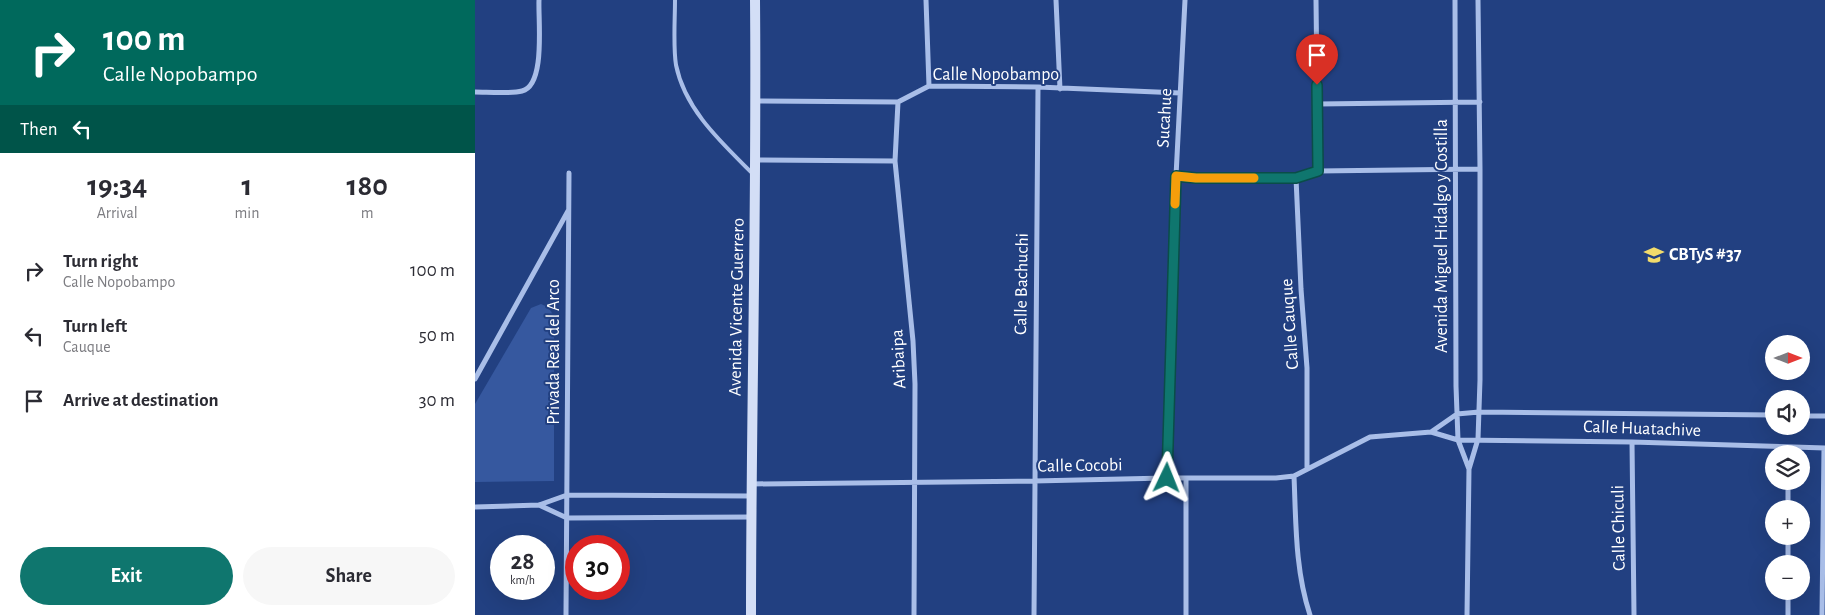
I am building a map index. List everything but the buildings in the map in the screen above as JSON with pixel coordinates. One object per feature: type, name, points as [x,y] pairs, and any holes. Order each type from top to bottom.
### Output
[{"type":"main road","name":"Avenida Vicente Guerrero","points":[[751,615],[750,484],[756,101],[755,0]]},
{"type":"street","points":[[475,92],[523,91],[531,85],[538,70],[539,0]]},
{"type":"street","points":[[926,0],[929,86]]},
{"type":"street","points":[[1056,0],[1059,89]]},
{"type":"street","name":"Sucahue","points":[[1167,478],[1176,176],[1185,0]]},
{"type":"street","points":[[1316,0],[1318,171]]},
{"type":"street","name":"Avenida Miguel Hidalgo y Costilla","points":[[1455,0],[1457,414],[1458,440],[1469,469]]},
{"type":"street","name":"Avenida Miguel Hidalgo y Costilla","points":[[1467,615],[1469,469],[1478,439],[1479,412],[1479,0]]},
{"type":"street","name":"Calle Nopobampo","points":[[756,101],[898,102],[929,86],[1038,87],[1180,93]]},
{"type":"street","name":"Calle Bachuchi","points":[[1034,615],[1038,87]]},
{"type":"street","name":"Aribaipa","points":[[898,102],[895,161],[915,367],[914,615]]},
{"type":"street","points":[[1318,104],[1480,102]]},
{"type":"street","points":[[755,160],[895,161]]},
{"type":"street","points":[[1176,176],[1196,178],[1296,178],[1318,171],[1480,169]]},
{"type":"street","name":"Privada Real del Arco","points":[[566,615],[569,173]]},
{"type":"street","name":"Calle Cauque","points":[[1296,178],[1307,368],[1307,468]]},
{"type":"street","name":"Privada Real del Arco","points":[[475,379],[569,210]]},
{"type":"street","name":"Calle Huatachive","points":[[1457,414],[1479,412],[1765,415]]},
{"type":"street","points":[[1431,432],[1457,414]]},
{"type":"street","points":[[1810,416],[1825,416]]},
{"type":"street","name":"Calle Cocobi","points":[[750,484],[1275,478],[1294,476],[1370,437],[1431,432],[1458,440]]},
{"type":"street","name":"Calle Huatachive","points":[[1458,440],[1632,442],[1765,446]]},
{"type":"street","name":"Calle Chiculi","points":[[1632,442],[1634,615]]},
{"type":"street","name":"Calle Huatachive","points":[[1810,448],[1825,448]]},
{"type":"street","points":[[1822,615],[1825,448]]},
{"type":"street","points":[[1294,476],[1299,574],[1309,615]]},
{"type":"street","points":[[1186,478],[1186,615]]},
{"type":"street","points":[[475,507],[539,505],[567,495],[750,496]]},
{"type":"street","points":[[539,505],[567,518],[751,517]]},
{"type":"street","points":[[1788,600],[1788,615]]},
{"type":"lane","points":[[675,0],[676,64],[683,87],[693,106],[718,140],[755,176]]},
{"type":"shaded area","points":[[541,304],[550,310],[554,319],[554,481],[475,482],[475,404],[531,308]]},
{"type":"slow traffic","points":[[1175,204],[1176,176],[1254,178]]},
{"type":"place","name":"CBTyS #37","points":[[1654,255]]},
{"type":"route","points":[[1167,478],[1176,176],[1196,178],[1296,178],[1318,171],[1317,85]]}]
